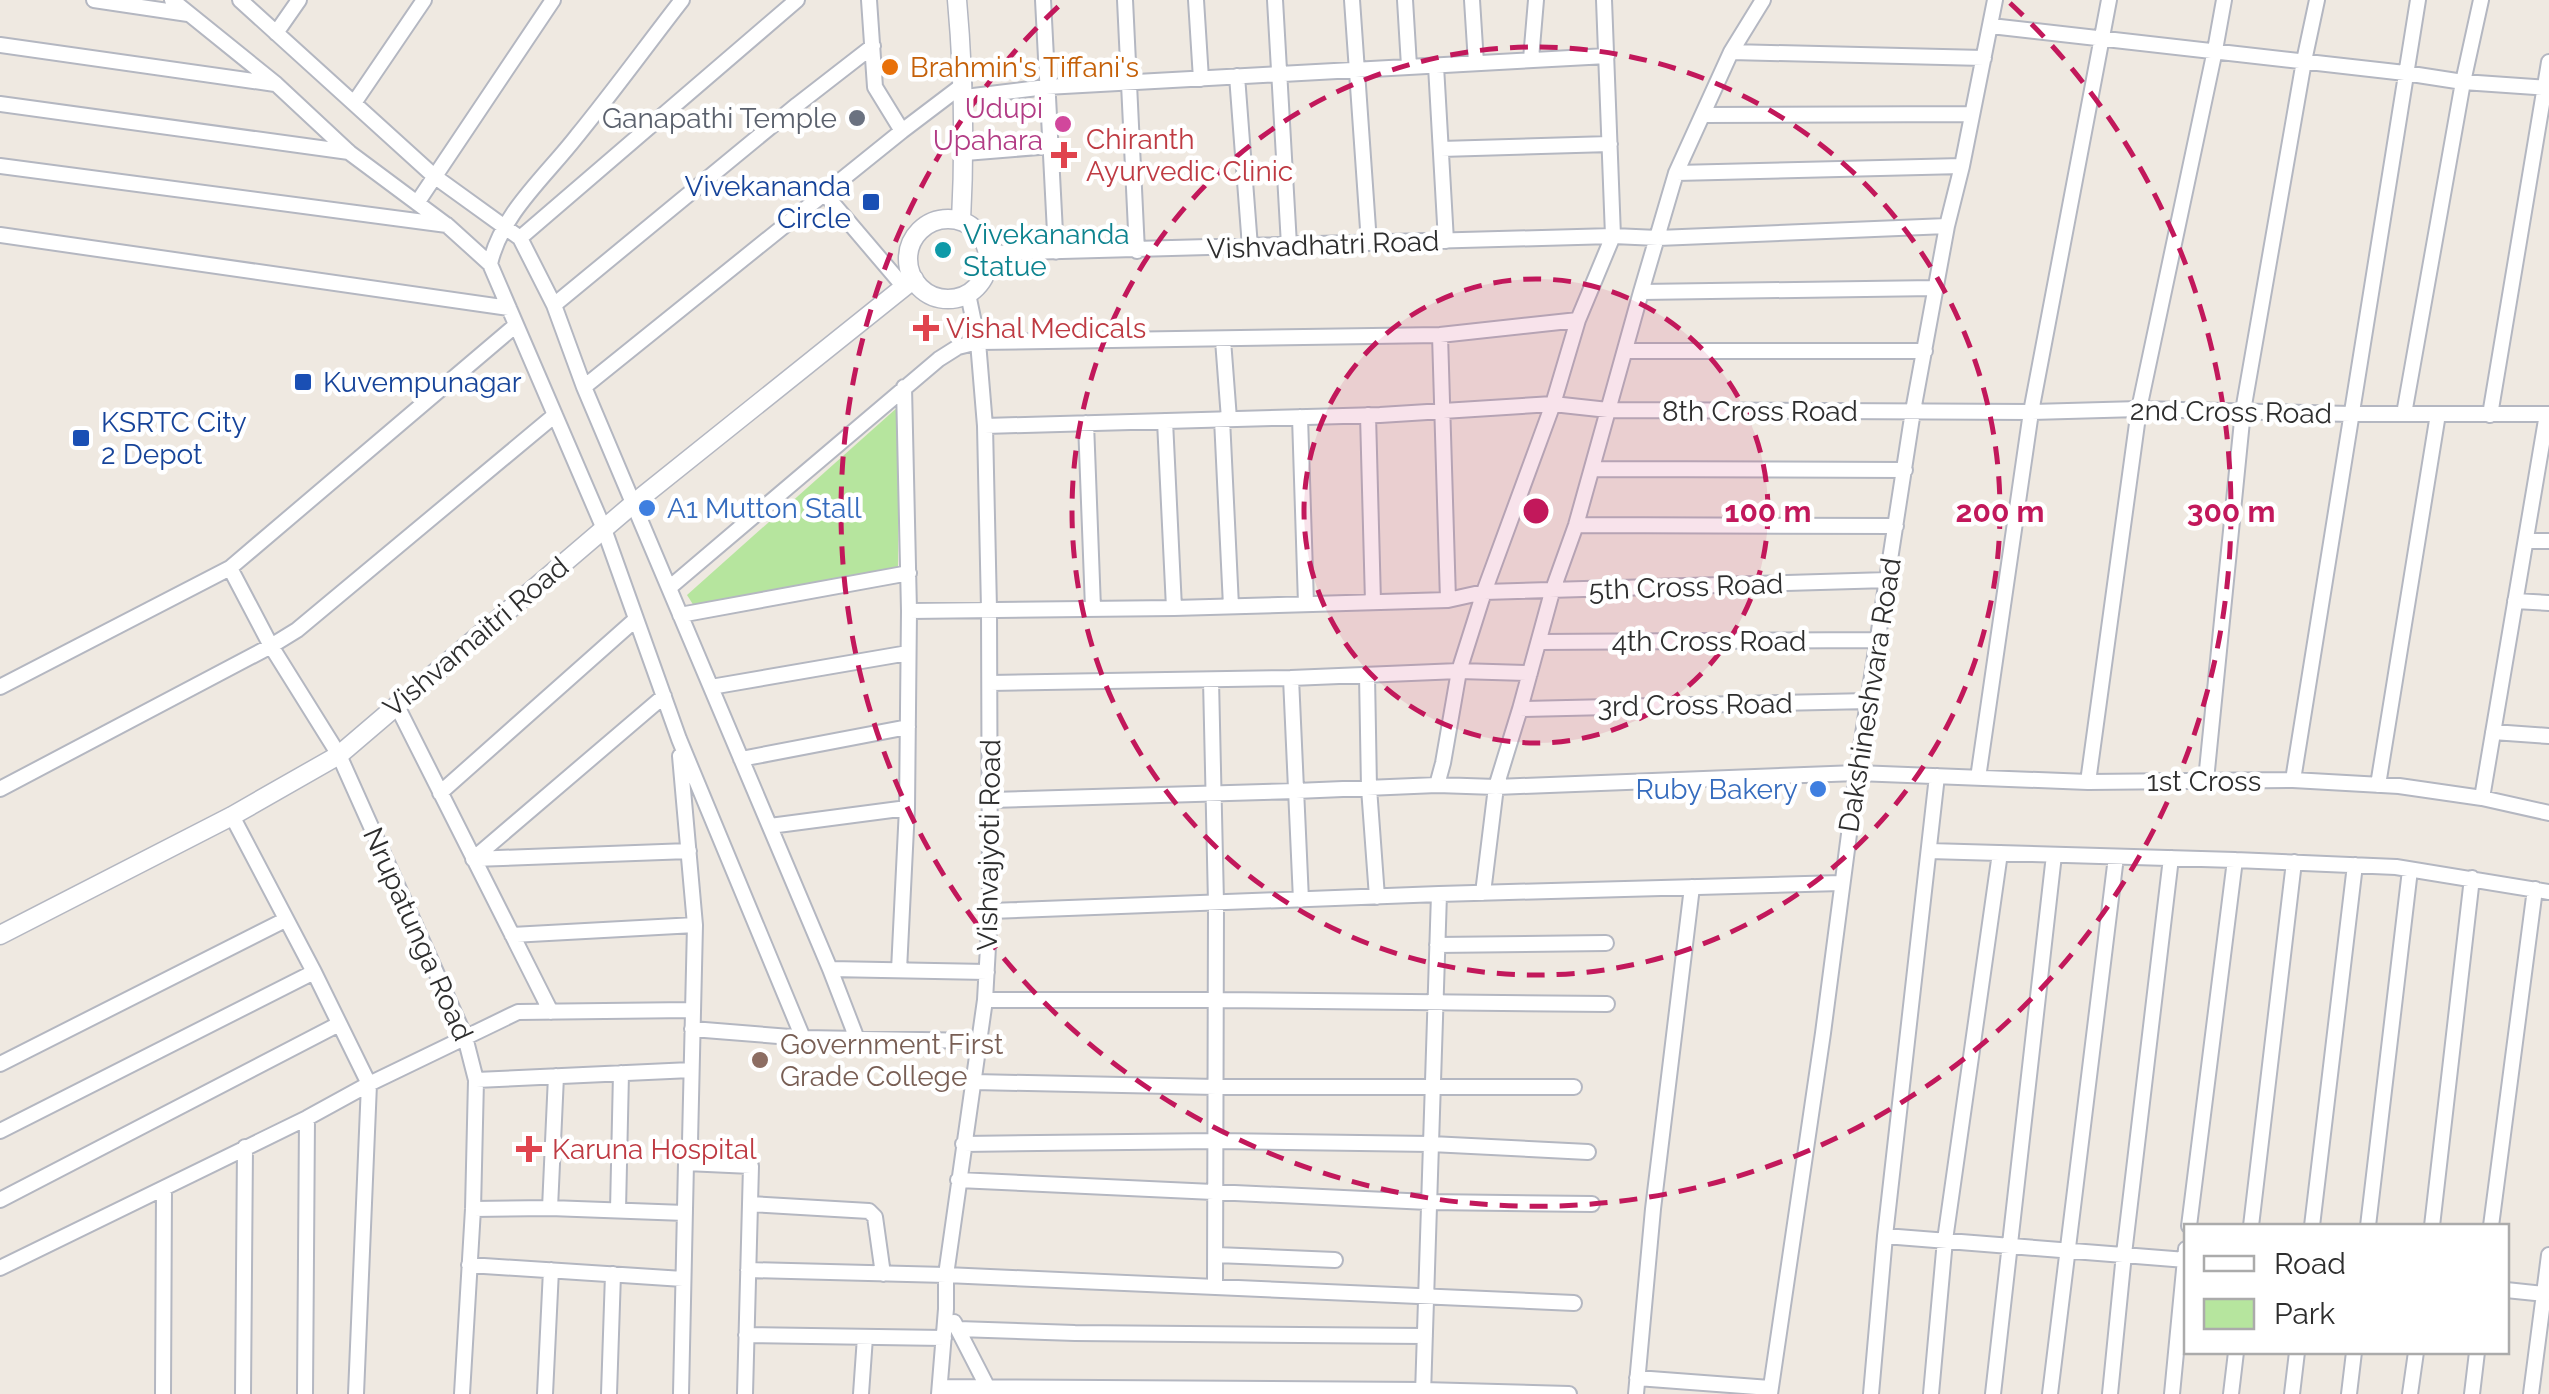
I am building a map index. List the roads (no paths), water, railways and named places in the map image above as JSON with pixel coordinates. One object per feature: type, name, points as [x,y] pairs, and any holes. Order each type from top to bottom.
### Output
[{"type":"street","points":[[94,0],[188,14]]},
{"type":"street","points":[[172,0],[276,84],[350,152],[448,226],[490,264],[604,529],[679,739],[803,1038]]},
{"type":"street","points":[[240,0],[434,176],[520,238],[554,305],[584,386],[856,1039]]},
{"type":"street","points":[[276,33],[298,0]]},
{"type":"street","points":[[354,103],[424,0]]},
{"type":"street","points":[[418,203],[553,0]]},
{"type":"street","points":[[490,264],[503,227],[682,0]]},
{"type":"street","points":[[520,238],[797,0]]},
{"type":"street","points":[[869,0],[875,87],[902,131]]},
{"type":"street","points":[[957,0],[964,91],[961,221]]},
{"type":"street","points":[[1043,0],[1056,252]]},
{"type":"street","points":[[1126,0],[1137,251]]},
{"type":"street","points":[[1196,0],[1201,79]]},
{"type":"street","points":[[1276,0],[1289,245]]},
{"type":"street","points":[[1352,0],[1370,243]]},
{"type":"street","points":[[1405,0],[1409,66]]},
{"type":"street","points":[[1472,0],[1476,62]]},
{"type":"street","points":[[1531,59],[1536,0]]},
{"type":"street","points":[[1436,784],[1459,671],[1484,592],[1553,404],[1578,320],[1613,236],[1604,0]]},
{"type":"street","points":[[1482,893],[1496,788],[1552,592],[1593,469],[1676,173],[1732,52],[1763,0]]},
{"type":"street","name":"Dakshineshvara Road","points":[[1770,1391],[1857,773],[1913,411],[1995,0]]},
{"type":"street","points":[[1978,778],[2032,412],[2109,0]]},
{"type":"street","points":[[2088,782],[2139,409],[2224,0]]},
{"type":"street","points":[[2206,780],[2243,410],[2317,0]]},
{"type":"street","points":[[2293,780],[2418,0]]},
{"type":"street","points":[[2404,414],[2481,0]]},
{"type":"street","points":[[1990,26],[2463,82],[2546,88]]},
{"type":"street","points":[[0,45],[276,84]]},
{"type":"street","points":[[554,305],[872,46]]},
{"type":"street","points":[[1732,52],[1984,58]]},
{"type":"street","points":[[584,386],[902,131],[964,91],[1608,56]]},
{"type":"street","points":[[2490,415],[2549,62]]},
{"type":"street","points":[[1436,66],[1446,242]]},
{"type":"street","points":[[1237,76],[1250,248]]},
{"type":"street","points":[[0,104],[350,152]]},
{"type":"street","points":[[1703,115],[1972,114]]},
{"type":"street","points":[[1441,150],[1610,144]]},
{"type":"street","points":[[965,153],[1050,146]]},
{"type":"street","points":[[0,166],[448,226]]},
{"type":"street","points":[[1676,173],[1962,166]]},
{"type":"street","points":[[824,193],[909,283],[943,298],[968,294],[986,274],[988,254],[982,236],[973,227],[948,218],[923,228],[909,250],[909,283]]},
{"type":"street","name":"Vishvadhatri Road","points":[[988,254],[1613,236],[1658,238],[1947,226]]},
{"type":"street","points":[[0,235],[509,308]]},
{"type":"street","name":"Vishvamaitri Road","points":[[0,936],[232,816],[339,755],[633,504],[909,283]]},
{"type":"street","points":[[1640,292],[1935,288]]},
{"type":"street","name":"Vishvajyoti Road","points":[[940,1390],[946,1275],[980,1041],[990,911],[985,426],[978,342],[968,294]]},
{"type":"street","points":[[669,588],[904,387],[958,347],[978,342],[1440,336],[1578,320]]},
{"type":"street","points":[[0,687],[230,568],[516,325]]},
{"type":"street","points":[[1440,336],[1448,600]]},
{"type":"street","points":[[1223,340],[1231,606]]},
{"type":"street","points":[[1625,351],[1925,350]]},
{"type":"street","points":[[899,970],[908,728],[904,387]]},
{"type":"street","name":"8th Cross Road","points":[[985,426],[1368,415],[1553,404],[1608,410],[1913,411]]},
{"type":"street","name":"2nd Cross Road","points":[[1913,411],[2139,409],[2548,414]]},
{"type":"street","points":[[2378,785],[2438,414]]},
{"type":"street","points":[[2482,798],[2548,414]]},
{"type":"street","points":[[1368,415],[1373,602]]},
{"type":"street","points":[[0,790],[297,630],[555,416]]},
{"type":"street","points":[[1300,417],[1306,604]]},
{"type":"street","points":[[1164,421],[1174,608]]},
{"type":"street","points":[[1086,423],[1093,608]]},
{"type":"street","points":[[1593,469],[1906,470]]},
{"type":"street","points":[[1576,525],[1896,526]]},
{"type":"street","points":[[2526,540],[2549,541]]},
{"type":"street","name":"Nrupatunga Road","points":[[230,568],[271,646],[339,755],[465,1037],[476,1080],[462,1394]]},
{"type":"street","points":[[680,615],[909,573]]},
{"type":"street","name":"5th Cross Road","points":[[909,611],[1448,600],[1484,592],[1888,580]]},
{"type":"street","points":[[2515,601],[2549,602]]},
{"type":"street","points":[[440,793],[636,619]]},
{"type":"street","name":"4th Cross Road","points":[[1539,642],[1878,640]]},
{"type":"street","points":[[711,687],[908,653]]},
{"type":"street","points":[[990,683],[1459,671],[1530,673]]},
{"type":"street","points":[[1367,675],[1369,788],[1377,897]]},
{"type":"street","points":[[1291,678],[1300,900]]},
{"type":"street","points":[[1211,680],[1216,903],[1215,1286]]},
{"type":"street","points":[[473,859],[664,696]]},
{"type":"street","name":"3rd Cross Road","points":[[1520,709],[1870,701]]},
{"type":"street","points":[[396,704],[551,1012]]},
{"type":"street","points":[[741,759],[908,728]]},
{"type":"street","points":[[2493,732],[2549,736]]},
{"type":"street","points":[[679,739],[694,925],[681,1394]]},
{"type":"street","name":"1st Cross","points":[[991,800],[1436,784],[1496,788],[1857,773],[2088,782],[2293,780],[2378,785],[2482,798],[2549,813]]},
{"type":"street","points":[[1871,1394],[1937,776]]},
{"type":"street","points":[[770,826],[907,808]]},
{"type":"street","points":[[232,816],[368,1084],[356,1394]]},
{"type":"street","points":[[473,859],[689,851]]},
{"type":"street","points":[[1929,852],[2356,865],[2542,890],[2491,1224]]},
{"type":"street","points":[[1931,1394],[1945,1240],[2000,854]]},
{"type":"street","points":[[1993,1394],[2054,855]]},
{"type":"street","points":[[2050,1394],[2116,857]]},
{"type":"street","points":[[2110,1394],[2171,858]]},
{"type":"street","points":[[2189,1224],[2235,860]]},
{"type":"street","points":[[2251,1224],[2294,862]]},
{"type":"street","points":[[2312,1224],[2356,865]]},
{"type":"street","points":[[2368,1224],[2410,870]]},
{"type":"street","points":[[2432,1224],[2472,878]]},
{"type":"street","points":[[990,911],[1841,883]]},
{"type":"street","points":[[1636,1394],[1653,1209],[1692,887]]},
{"type":"street","points":[[1423,1392],[1439,894]]},
{"type":"street","points":[[0,1064],[284,920]]},
{"type":"street","points":[[512,935],[694,925]]},
{"type":"street","points":[[1437,945],[1606,943]]},
{"type":"street","points":[[830,969],[987,972]]},
{"type":"street","points":[[0,1131],[314,972]]},
{"type":"street","points":[[984,1000],[1607,1004]]},
{"type":"street","points":[[0,1268],[518,1012],[691,1010]]},
{"type":"street","points":[[0,1200],[340,1024]]},
{"type":"street","points":[[692,1029],[803,1038],[980,1041]]},
{"type":"street","points":[[476,1080],[691,1070]]},
{"type":"street","points":[[618,1210],[621,1073]]},
{"type":"street","points":[[550,1208],[556,1076]]},
{"type":"street","points":[[974,1082],[1574,1087]]},
{"type":"street","points":[[305,1394],[307,1118]]},
{"type":"street","points":[[963,1144],[1216,1140],[1588,1152]]},
{"type":"street","points":[[243,1394],[246,1147]]},
{"type":"street","points":[[686,1163],[751,1166],[745,1394]]},
{"type":"street","points":[[958,1180],[1428,1202],[1592,1204]]},
{"type":"street","points":[[163,1394],[164,1188]]},
{"type":"street","points":[[750,1204],[869,1211],[874,1217],[883,1274]]},
{"type":"street","points":[[473,1209],[685,1213]]},
{"type":"street","points":[[1885,1236],[2184,1260]]},
{"type":"street","points":[[1216,1255],[1335,1260]]},
{"type":"street","points":[[2532,1394],[2543,1343],[2549,1255]]},
{"type":"street","points":[[469,1266],[684,1279]]},
{"type":"street","points":[[545,1394],[551,1270]]},
{"type":"street","points":[[748,1270],[1574,1303]]},
{"type":"street","points":[[608,1394],[614,1274]]},
{"type":"street","points":[[2172,1394],[2184,1279]]},
{"type":"street","points":[[2509,1290],[2544,1294]]},
{"type":"street","points":[[946,1309],[989,1391]]},
{"type":"street","points":[[958,1329],[1425,1336]]},
{"type":"street","points":[[746,1335],[944,1338]]},
{"type":"street","points":[[861,1394],[865,1337]]},
{"type":"street","points":[[2231,1394],[2236,1354]]},
{"type":"street","points":[[2292,1394],[2297,1354]]},
{"type":"street","points":[[2349,1394],[2354,1354]]},
{"type":"street","points":[[2410,1394],[2416,1354]]},
{"type":"street","points":[[2472,1394],[2476,1354]]},
{"type":"street","points":[[1637,1378],[1770,1391]]},
{"type":"street","points":[[940,1390],[1569,1394]]},
{"type":"place","name":"Brahmin's Tiffani's","points":[[890,67]]},
{"type":"place","name":"Ganapathi Temple","points":[[857,118]]},
{"type":"place","name":"Udupi Upahara","points":[[1063,124]]},
{"type":"place","name":"Chiranth Ayurvedic Clinic","points":[[1064,155]]},
{"type":"place","name":"Vivekananda Circle","points":[[871,202]]},
{"type":"place","name":"Vivekananda Statue","points":[[943,250]]},
{"type":"place","name":"Vishal Medicals","points":[[926,328]]},
{"type":"place","name":"Kuvempunagar","points":[[303,382]]},
{"type":"place","name":"KSRTC City 2 Depot","points":[[81,438]]},
{"type":"place","name":"A1 Mutton Stall","points":[[647,508]]},
{"type":"place","name":"Ruby Bakery","points":[[1818,789]]},
{"type":"place","name":"Government First Grade College","points":[[760,1060]]},
{"type":"place","name":"Karuna Hospital","points":[[529,1149]]}]
